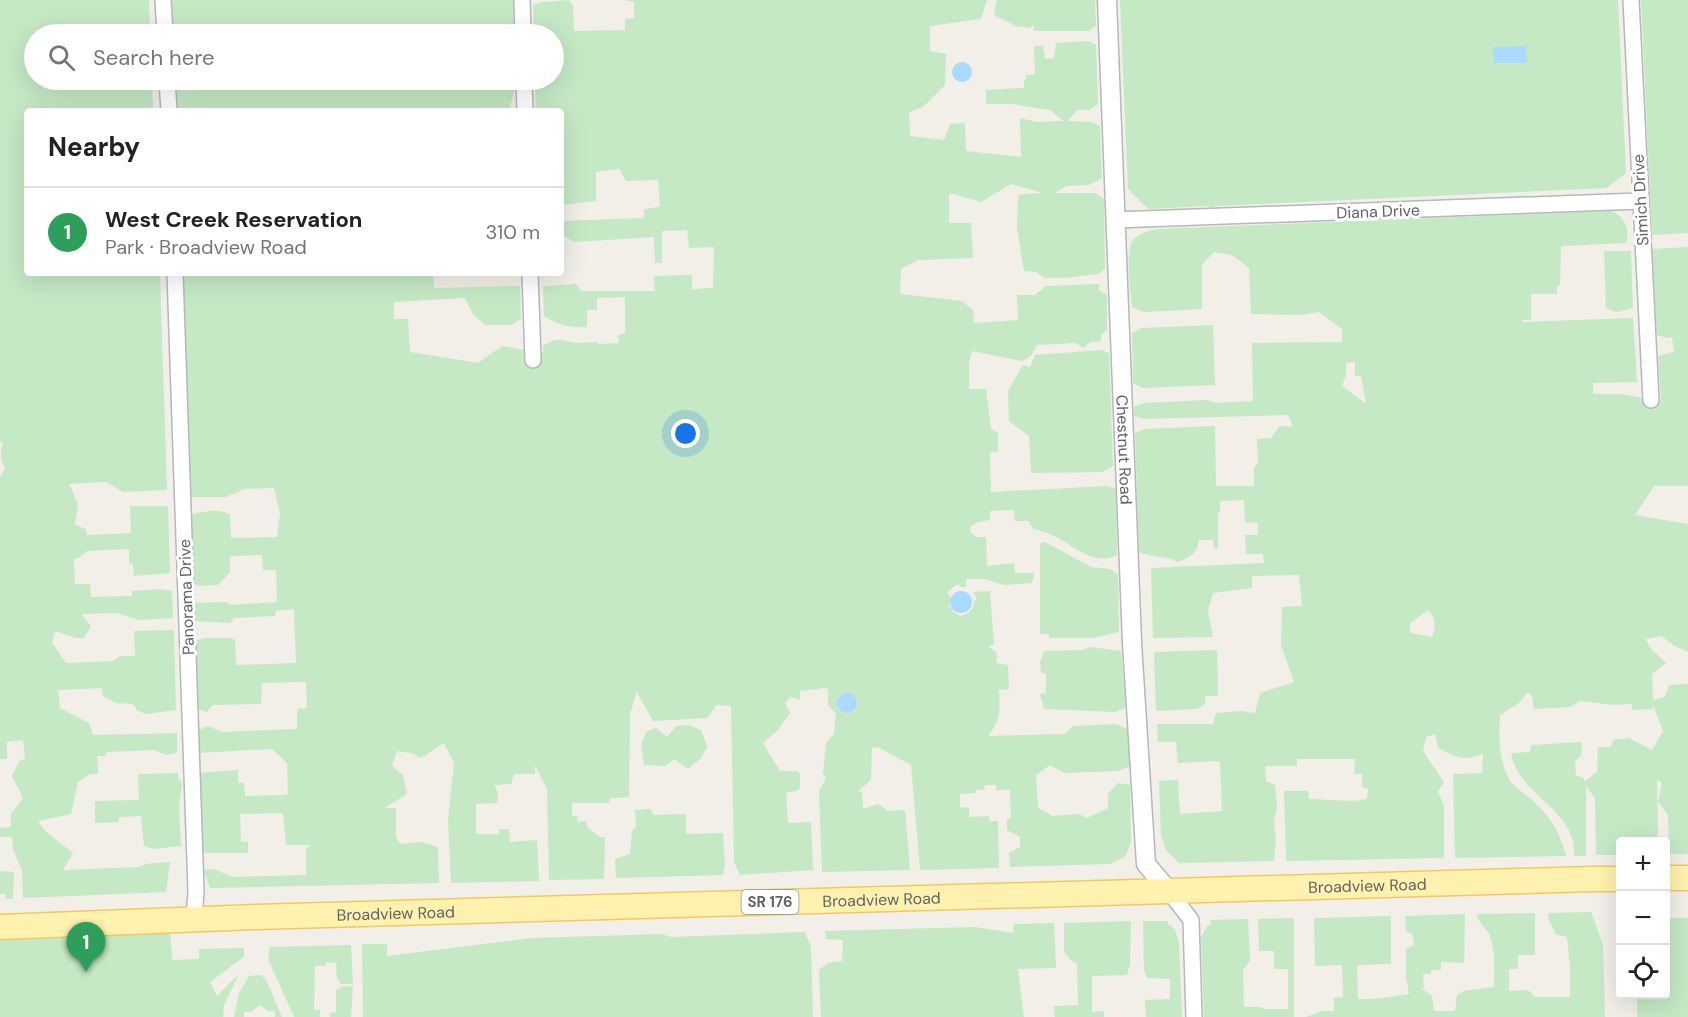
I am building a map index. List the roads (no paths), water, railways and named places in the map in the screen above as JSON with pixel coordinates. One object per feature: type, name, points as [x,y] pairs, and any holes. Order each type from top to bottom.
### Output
[{"type":"main road","points":[[1670,878],[1688,878]]},
{"type":"main road","name":"Broadview Road","points":[[0,927],[1168,890],[1616,879]]},
{"type":"street","points":[[163,0],[164,24]]},
{"type":"street","points":[[522,0],[523,24]]},
{"type":"street","name":"Chestnut Road","points":[[1107,0],[1131,632],[1146,864],[1168,890]]},
{"type":"street","name":"Simich Drive","points":[[1631,0],[1651,400]]},
{"type":"street","points":[[168,90],[169,108]]},
{"type":"street","points":[[524,90],[525,108]]},
{"type":"street","name":"Diana Drive","points":[[1115,220],[1640,201]]},
{"type":"street","name":"Panorama Drive","points":[[175,276],[196,891],[194,920]]},
{"type":"street","points":[[530,276],[533,360]]},
{"type":"street","points":[[1168,890],[1191,920],[1194,1017]]},
{"type":"water","points":[[1526,46],[1527,63],[1494,63],[1493,47]]},
{"type":"water","points":[[962,62],[969,65],[972,72],[969,79],[962,82],[955,79],[952,72],[955,65]]},
{"type":"water","points":[[961,591],[969,594],[972,602],[969,610],[961,613],[953,610],[950,602],[953,594]]},
{"type":"water","points":[[847,693],[854,696],[857,703],[854,710],[847,713],[840,710],[837,703],[840,696]]},
{"type":"place","name":"West Creek Reservation","points":[[86,972]]}]
